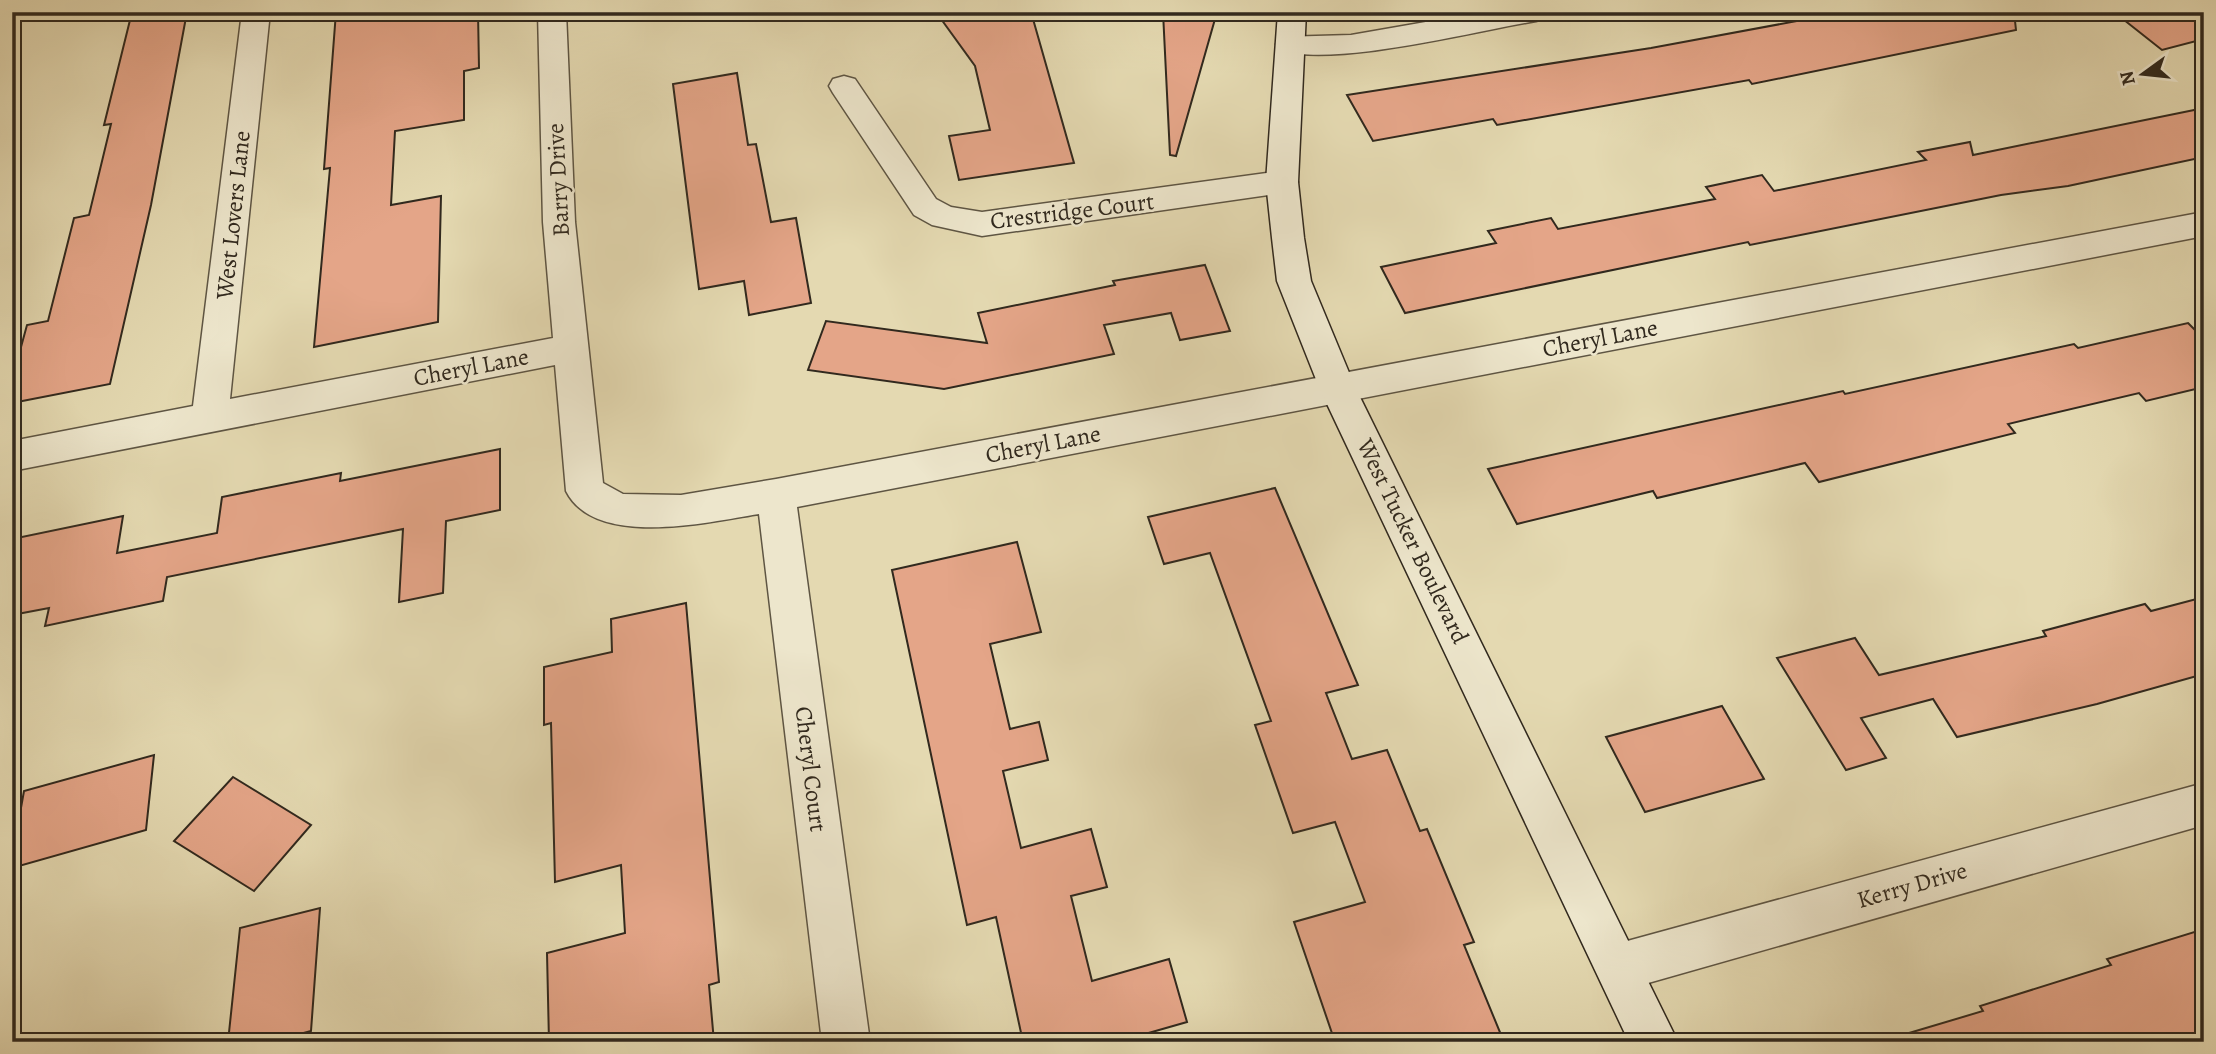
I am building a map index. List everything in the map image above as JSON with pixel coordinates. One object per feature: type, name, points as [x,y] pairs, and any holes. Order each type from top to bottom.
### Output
[{"type":"street","name":"West Lovers Lane","points":[[210,417],[256,12]]},
{"type":"street","name":"Barry Drive","points":[[552,12],[559,222],[570,348]]},
{"type":"street","points":[[1292,28],[1351,44],[1536,12]]},
{"type":"street","name":"West Tucker Boulevard","points":[[1292,28],[1283,120],[1282,182],[1294,281],[1337,387],[1654,1042]]},
{"type":"street","name":"Crestridge Court","points":[[844,86],[925,207],[943,217],[982,224],[1282,182]]},
{"type":"street","name":"Cheryl Lane","points":[[12,456],[570,348],[585,491],[618,510],[681,511],[2204,223]]},
{"type":"street","name":"Cheryl Court","points":[[776,495],[846,1042]]},
{"type":"street","name":"Kerry Drive","points":[[1620,967],[2204,804]]},
{"type":"building","points":[[132,12],[187,12],[151,205],[110,384],[12,403],[12,380],[27,325],[48,321],[74,218],[89,215],[111,124],[104,125]]},
{"type":"building","points":[[336,12],[478,12],[479,68],[464,71],[464,120],[395,131],[391,205],[441,196],[438,322],[314,347],[330,168],[324,169]]},
{"type":"building","points":[[936,12],[1031,12],[1074,163],[959,180],[949,136],[990,130],[975,66]]},
{"type":"building","points":[[1163,12],[1217,12],[1176,156],[1170,155]]},
{"type":"building","points":[[1891,12],[2014,12],[2016,30],[1752,84],[1749,80],[1497,125],[1493,119],[1373,141],[1347,95],[1651,48],[1840,13],[1847,20]]},
{"type":"building","points":[[2114,12],[2204,12],[2204,39],[2162,50]]},
{"type":"building","points":[[737,73],[748,145],[756,144],[771,222],[796,218],[811,303],[749,315],[744,281],[699,289],[673,84]]},
{"type":"building","points":[[2204,108],[2204,157],[2068,186],[2001,195],[1750,245],[1748,242],[1405,313],[1381,267],[1496,243],[1488,231],[1551,218],[1558,229],[1715,199],[1706,187],[1762,175],[1774,191],[1926,160],[1918,152],[1970,142],[1973,155]]},
{"type":"building","points":[[1205,265],[1230,331],[1180,340],[1171,313],[1104,325],[1114,354],[944,389],[808,370],[826,321],[987,343],[978,313],[1115,285],[1113,281]]},
{"type":"building","points":[[2188,323],[2204,339],[2204,387],[2146,401],[2139,393],[2008,424],[2015,433],[1819,482],[1805,463],[1657,498],[1653,491],[1517,524],[1488,469],[1843,391],[1845,394],[2074,344],[2078,348]]},
{"type":"building","points":[[500,449],[500,510],[446,521],[443,593],[399,602],[403,529],[167,577],[163,601],[45,626],[49,608],[12,615],[12,539],[123,516],[117,553],[217,533],[222,497],[341,473],[340,481]]},
{"type":"building","points":[[1275,488],[1358,685],[1326,693],[1352,759],[1387,750],[1420,831],[1427,829],[1474,942],[1464,945],[1504,1042],[1335,1042],[1294,922],[1365,902],[1335,822],[1293,833],[1255,725],[1271,721],[1210,553],[1164,564],[1148,517]]},
{"type":"building","points":[[1017,542],[1041,632],[990,644],[1010,729],[1039,722],[1048,760],[1003,771],[1021,848],[1091,829],[1107,887],[1071,896],[1092,981],[1169,959],[1187,1022],[1117,1042],[1023,1042],[996,917],[967,925],[892,570]]},
{"type":"building","points":[[2204,597],[2204,674],[2097,704],[1957,737],[1933,699],[1861,718],[1886,758],[1846,770],[1777,658],[1855,638],[1879,675],[2046,636],[2043,631],[2145,604],[2151,611]]},
{"type":"building","points":[[686,603],[719,982],[709,985],[714,1042],[549,1042],[547,953],[625,933],[621,865],[555,882],[551,723],[544,725],[544,667],[612,652],[611,619]]},
{"type":"building","points":[[1722,706],[1764,779],[1645,812],[1606,737]]},
{"type":"building","points":[[154,755],[146,830],[12,868],[12,821],[19,819],[24,791]]},
{"type":"building","points":[[233,777],[311,825],[254,891],[174,841]]},
{"type":"building","points":[[320,908],[311,1031],[270,1042],[228,1042],[240,928]]},
{"type":"building","points":[[2204,929],[2204,1042],[1910,1042],[1909,1033],[1983,1011],[1980,1006],[2111,965],[2107,959]]}]
